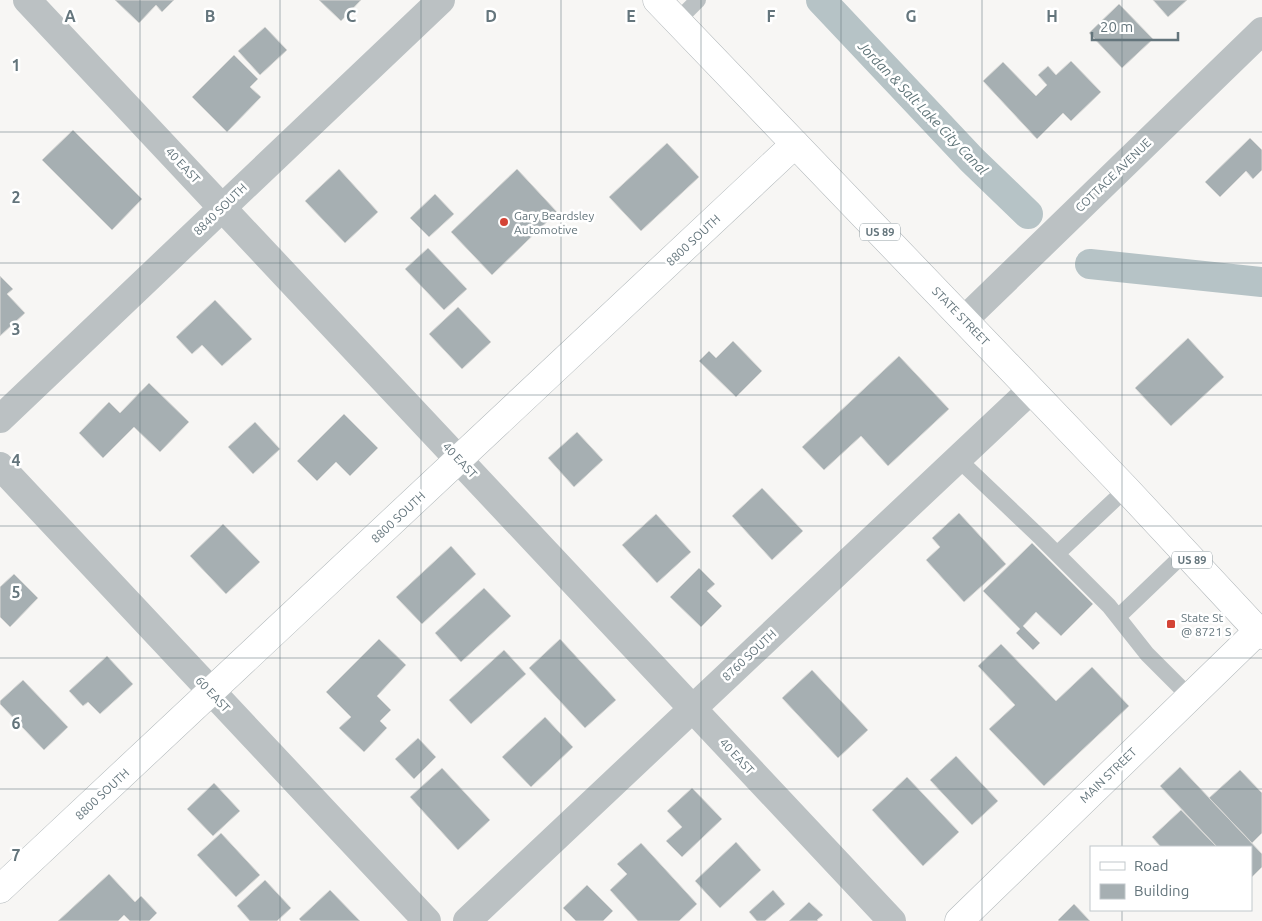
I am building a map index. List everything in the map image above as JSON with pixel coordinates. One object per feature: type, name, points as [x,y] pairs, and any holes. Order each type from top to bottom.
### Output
[{"type":"street","name":"40 EAST","points":[[27,0],[892,921]]},
{"type":"street","name":"8840 SOUTH","points":[[0,419],[441,0]]},
{"type":"street","name":"STATE STREET","points":[[657,0],[1261,631]]},
{"type":"street","name":"COTTAGE AVENUE","points":[[964,320],[1262,31]]},
{"type":"street","name":"8800 SOUTH","points":[[0,889],[795,144]]},
{"type":"street","name":"8760 SOUTH","points":[[467,921],[1031,390]]},
{"type":"street","name":"60 EAST","points":[[0,466],[427,921]]},
{"type":"street","name":"MAIN STREET","points":[[959,921],[1189,696],[1261,631]]},
{"type":"lane","points":[[677,21],[698,0]]},
{"type":"lane","points":[[958,459],[1109,606],[1147,654],[1189,696]]},
{"type":"lane","points":[[1057,554],[1126,489]]},
{"type":"lane","points":[[1118,617],[1185,553]]},
{"type":"building","points":[[115,0],[174,0],[162,12],[156,5],[139,23]]},
{"type":"building","points":[[319,0],[361,0],[341,21]]},
{"type":"building","points":[[1153,0],[1187,0],[1168,17]]},
{"type":"building","points":[[1119,4],[1153,39],[1122,68],[1089,33]]},
{"type":"building","points":[[265,27],[287,50],[260,75],[238,51]]},
{"type":"building","points":[[234,55],[258,79],[250,87],[261,97],[227,132],[192,97]]},
{"type":"building","points":[[1071,61],[1101,92],[1071,121],[1063,113],[1037,139],[983,81],[1003,62],[1036,96],[1047,85],[1038,75],[1048,66],[1056,75]]},
{"type":"building","points":[[73,130],[142,199],[112,230],[42,160]]},
{"type":"building","points":[[1250,138],[1262,150],[1262,170],[1253,179],[1246,171],[1220,197],[1205,182]]},
{"type":"building","points":[[667,143],[699,177],[641,231],[609,197]]},
{"type":"building","points":[[339,169],[378,212],[345,243],[305,201]]},
{"type":"building","name":"Gary Beardsley Automotive","points":[[517,169],[557,212],[492,275],[451,232]]},
{"type":"building","points":[[435,194],[454,214],[429,237],[410,218]]},
{"type":"building","points":[[428,248],[467,289],[444,310],[405,269]]},
{"type":"building","points":[[0,276],[13,289],[7,294],[25,313],[0,336]]},
{"type":"building","points":[[215,300],[252,339],[222,366],[202,345],[192,354],[176,337]]},
{"type":"building","points":[[458,307],[491,342],[462,369],[429,334]]},
{"type":"building","points":[[1188,338],[1224,377],[1171,426],[1135,388]]},
{"type":"building","points":[[733,341],[762,371],[736,397],[699,361],[709,351],[716,358]]},
{"type":"building","points":[[899,356],[949,409],[888,466],[861,436],[824,470],[802,447]]},
{"type":"building","points":[[149,383],[189,422],[160,452],[134,427],[103,458],[79,433],[109,402],[120,413]]},
{"type":"building","points":[[344,414],[378,448],[350,476],[336,462],[317,481],[297,461]]},
{"type":"building","points":[[255,422],[280,449],[253,474],[228,447]]},
{"type":"building","points":[[577,432],[603,460],[574,487],[548,458]]},
{"type":"building","points":[[762,488],[803,531],[772,560],[732,516]]},
{"type":"building","points":[[959,513],[1006,564],[964,602],[926,560],[940,547],[932,538]]},
{"type":"building","points":[[656,514],[691,552],[657,583],[622,545]]},
{"type":"building","points":[[223,524],[260,562],[226,594],[190,556]]},
{"type":"building","points":[[1032,543],[1093,604],[1061,636],[1036,612],[1023,626],[1040,643],[1033,650],[1016,633],[1020,629],[983,591]]},
{"type":"building","points":[[451,546],[476,574],[422,624],[396,597]]},
{"type":"building","points":[[699,568],[715,584],[707,591],[722,606],[701,627],[670,597]]},
{"type":"building","points":[[14,574],[38,598],[10,627],[0,617],[0,587]]},
{"type":"building","points":[[484,588],[511,616],[461,662],[435,633]]},
{"type":"building","points":[[379,639],[406,665],[377,696],[391,710],[380,721],[387,728],[364,752],[339,728],[351,717],[326,692]]},
{"type":"building","points":[[560,639],[616,700],[585,728],[529,668]]},
{"type":"building","points":[[1001,644],[1056,701],[1092,667],[1129,706],[1044,786],[989,729],[1015,705],[978,666]]},
{"type":"building","points":[[504,650],[526,674],[471,724],[449,700]]},
{"type":"building","points":[[107,656],[133,684],[100,714],[88,702],[83,706],[69,691]]},
{"type":"building","points":[[812,670],[868,730],[838,758],[782,698]]},
{"type":"building","points":[[23,680],[68,727],[44,750],[0,704],[0,701]]},
{"type":"building","points":[[545,717],[573,747],[531,787],[502,757]]},
{"type":"building","points":[[418,738],[436,757],[414,779],[395,759]]},
{"type":"building","points":[[956,756],[998,801],[972,825],[930,780]]},
{"type":"building","points":[[1180,767],[1262,854],[1262,867],[1252,877],[1252,846],[1216,846],[1160,786]]},
{"type":"building","points":[[442,768],[490,820],[458,850],[410,797]]},
{"type":"building","points":[[1240,770],[1262,793],[1262,833],[1252,843],[1209,798]]},
{"type":"building","points":[[907,777],[959,832],[923,866],[872,810]]},
{"type":"building","points":[[214,783],[240,811],[213,836],[187,809]]},
{"type":"building","points":[[692,788],[722,819],[682,857],[666,841],[682,827],[667,811]]},
{"type":"building","points":[[1181,810],[1216,846],[1160,846],[1152,837]]},
{"type":"building","points":[[221,833],[260,875],[236,897],[197,855]]},
{"type":"building","points":[[736,842],[761,870],[720,908],[695,881]]},
{"type":"building","points":[[641,843],[697,904],[679,921],[638,921],[610,890],[627,874],[617,864]]},
{"type":"building","points":[[109,874],[135,902],[141,896],[157,913],[149,921],[130,921],[124,915],[118,921],[58,921]]},
{"type":"building","points":[[265,880],[291,908],[277,921],[250,921],[237,906]]},
{"type":"building","points":[[587,885],[613,911],[603,921],[576,921],[563,908]]},
{"type":"building","points":[[330,890],[360,921],[301,921],[299,919]]},
{"type":"building","points":[[773,890],[785,904],[765,921],[757,921],[749,912]]},
{"type":"building","points":[[809,902],[823,915],[818,921],[789,921]]},
{"type":"building","points":[[1074,904],[1090,921],[1058,920]]},
{"type":"waterway","name":"Jordan & Salt Lake City Canal","points":[[821,0],[972,160],[1028,214]]},
{"type":"waterway","name":"Jordan & Salt Lake City Canal","points":[[1090,264],[1262,282]]},
{"type":"place","name":"Gary Beardsley Automotive","points":[[504,222]]},
{"type":"place","name":"State St @ 8721 S","points":[[1171,624]]}]
